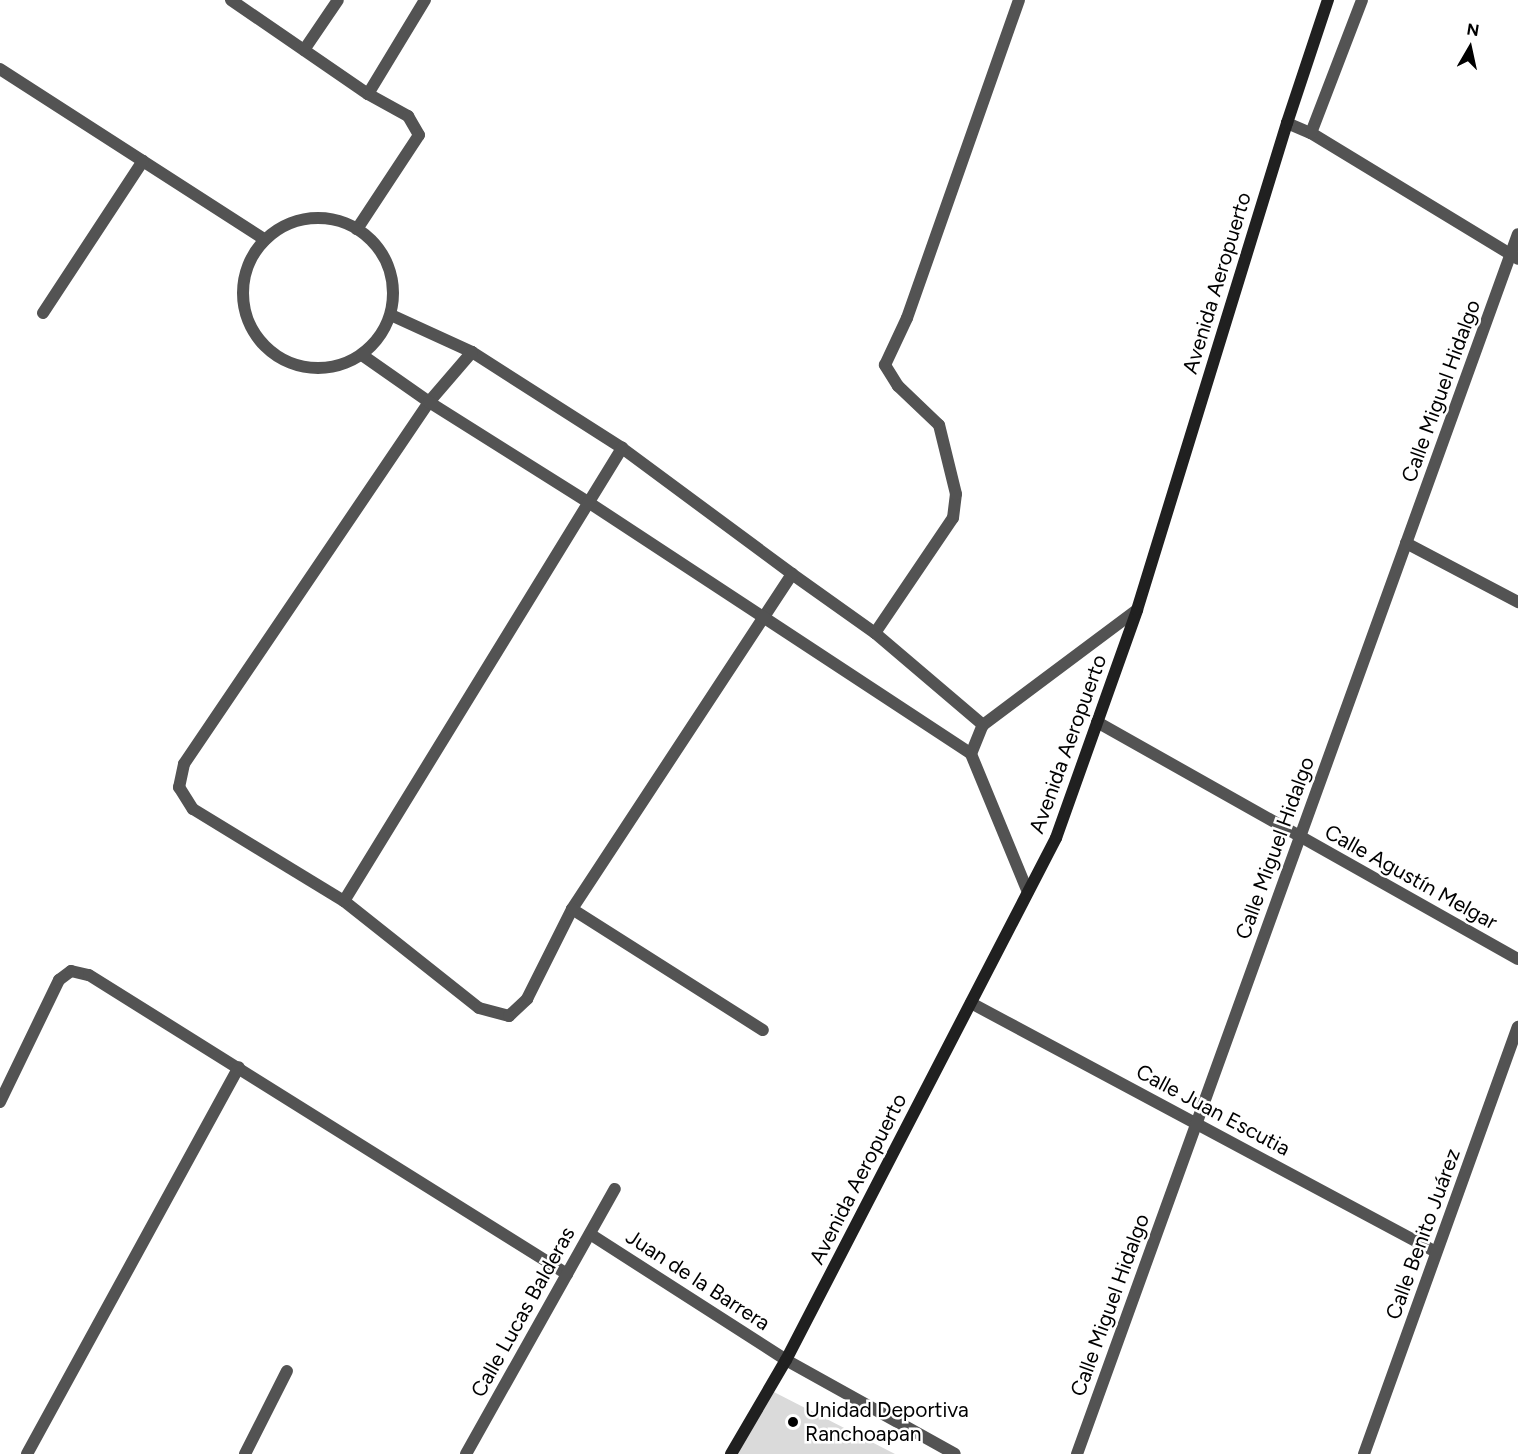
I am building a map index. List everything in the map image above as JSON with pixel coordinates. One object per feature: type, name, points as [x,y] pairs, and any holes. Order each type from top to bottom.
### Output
[{"type":"main road","name":"Avenida Aeropuerto","points":[[731,1454],[786,1360],[1056,838],[1137,610],[1287,123],[1328,0]]},
{"type":"street","points":[[231,0],[368,94],[408,116],[419,135],[357,229]]},
{"type":"street","points":[[304,50],[339,0]]},
{"type":"street","points":[[368,94],[425,0]]},
{"type":"street","points":[[875,633],[953,518],[956,494],[939,425],[898,386],[885,365],[907,318],[1019,0]]},
{"type":"street","points":[[1311,133],[1362,0]]},
{"type":"street","points":[[0,69],[265,240]]},
{"type":"street","points":[[1287,123],[1311,133],[1514,257]]},
{"type":"street","points":[[43,313],[143,161]]},
{"type":"street","points":[[309,219],[334,220],[357,229],[376,245],[389,266],[394,291],[391,315],[379,338],[362,355],[339,365],[314,368],[290,363],[269,350],[253,331],[244,308],[244,283],[251,260],[265,240],[285,226],[309,219]]},
{"type":"street","name":"Calle Miguel Hidalgo","points":[[1077,1454],[1406,543],[1514,257],[1518,234]]},
{"type":"street","points":[[391,315],[472,352],[622,448],[875,633],[983,725]]},
{"type":"street","points":[[472,352],[429,402],[184,764],[179,787],[193,809],[344,901],[479,1008],[509,1016],[527,999],[572,909],[792,574]]},
{"type":"street","points":[[362,355],[429,402],[588,502],[971,754],[1028,892]]},
{"type":"street","points":[[344,901],[622,448]]},
{"type":"street","points":[[1406,543],[1518,602]]},
{"type":"street","points":[[971,754],[983,725],[1137,610]]},
{"type":"street","name":"Calle Agustín Melgar","points":[[1097,722],[1518,959]]},
{"type":"street","points":[[572,909],[763,1030]]},
{"type":"street","points":[[0,1102],[59,980],[71,970],[89,975],[567,1274]]},
{"type":"street","name":"Calle Juan Escutia","points":[[971,1003],[1437,1252]]},
{"type":"street","name":"Calle Benito Juárez","points":[[1364,1454],[1518,1027]]},
{"type":"street","points":[[27,1454],[239,1067]]},
{"type":"street","name":"Calle Lucas Balderas","points":[[466,1454],[615,1189]]},
{"type":"street","name":"Juan de la Barrera","points":[[590,1234],[786,1360],[955,1454]]},
{"type":"street","points":[[245,1454],[287,1371]]},
{"type":"shaded area","name":"Unidad Deportiva Ranchoapan","points":[[770,1390],[895,1454],[736,1454]]},
{"type":"place","name":"Unidad Deportiva Ranchoapan","points":[[793,1422]]}]
